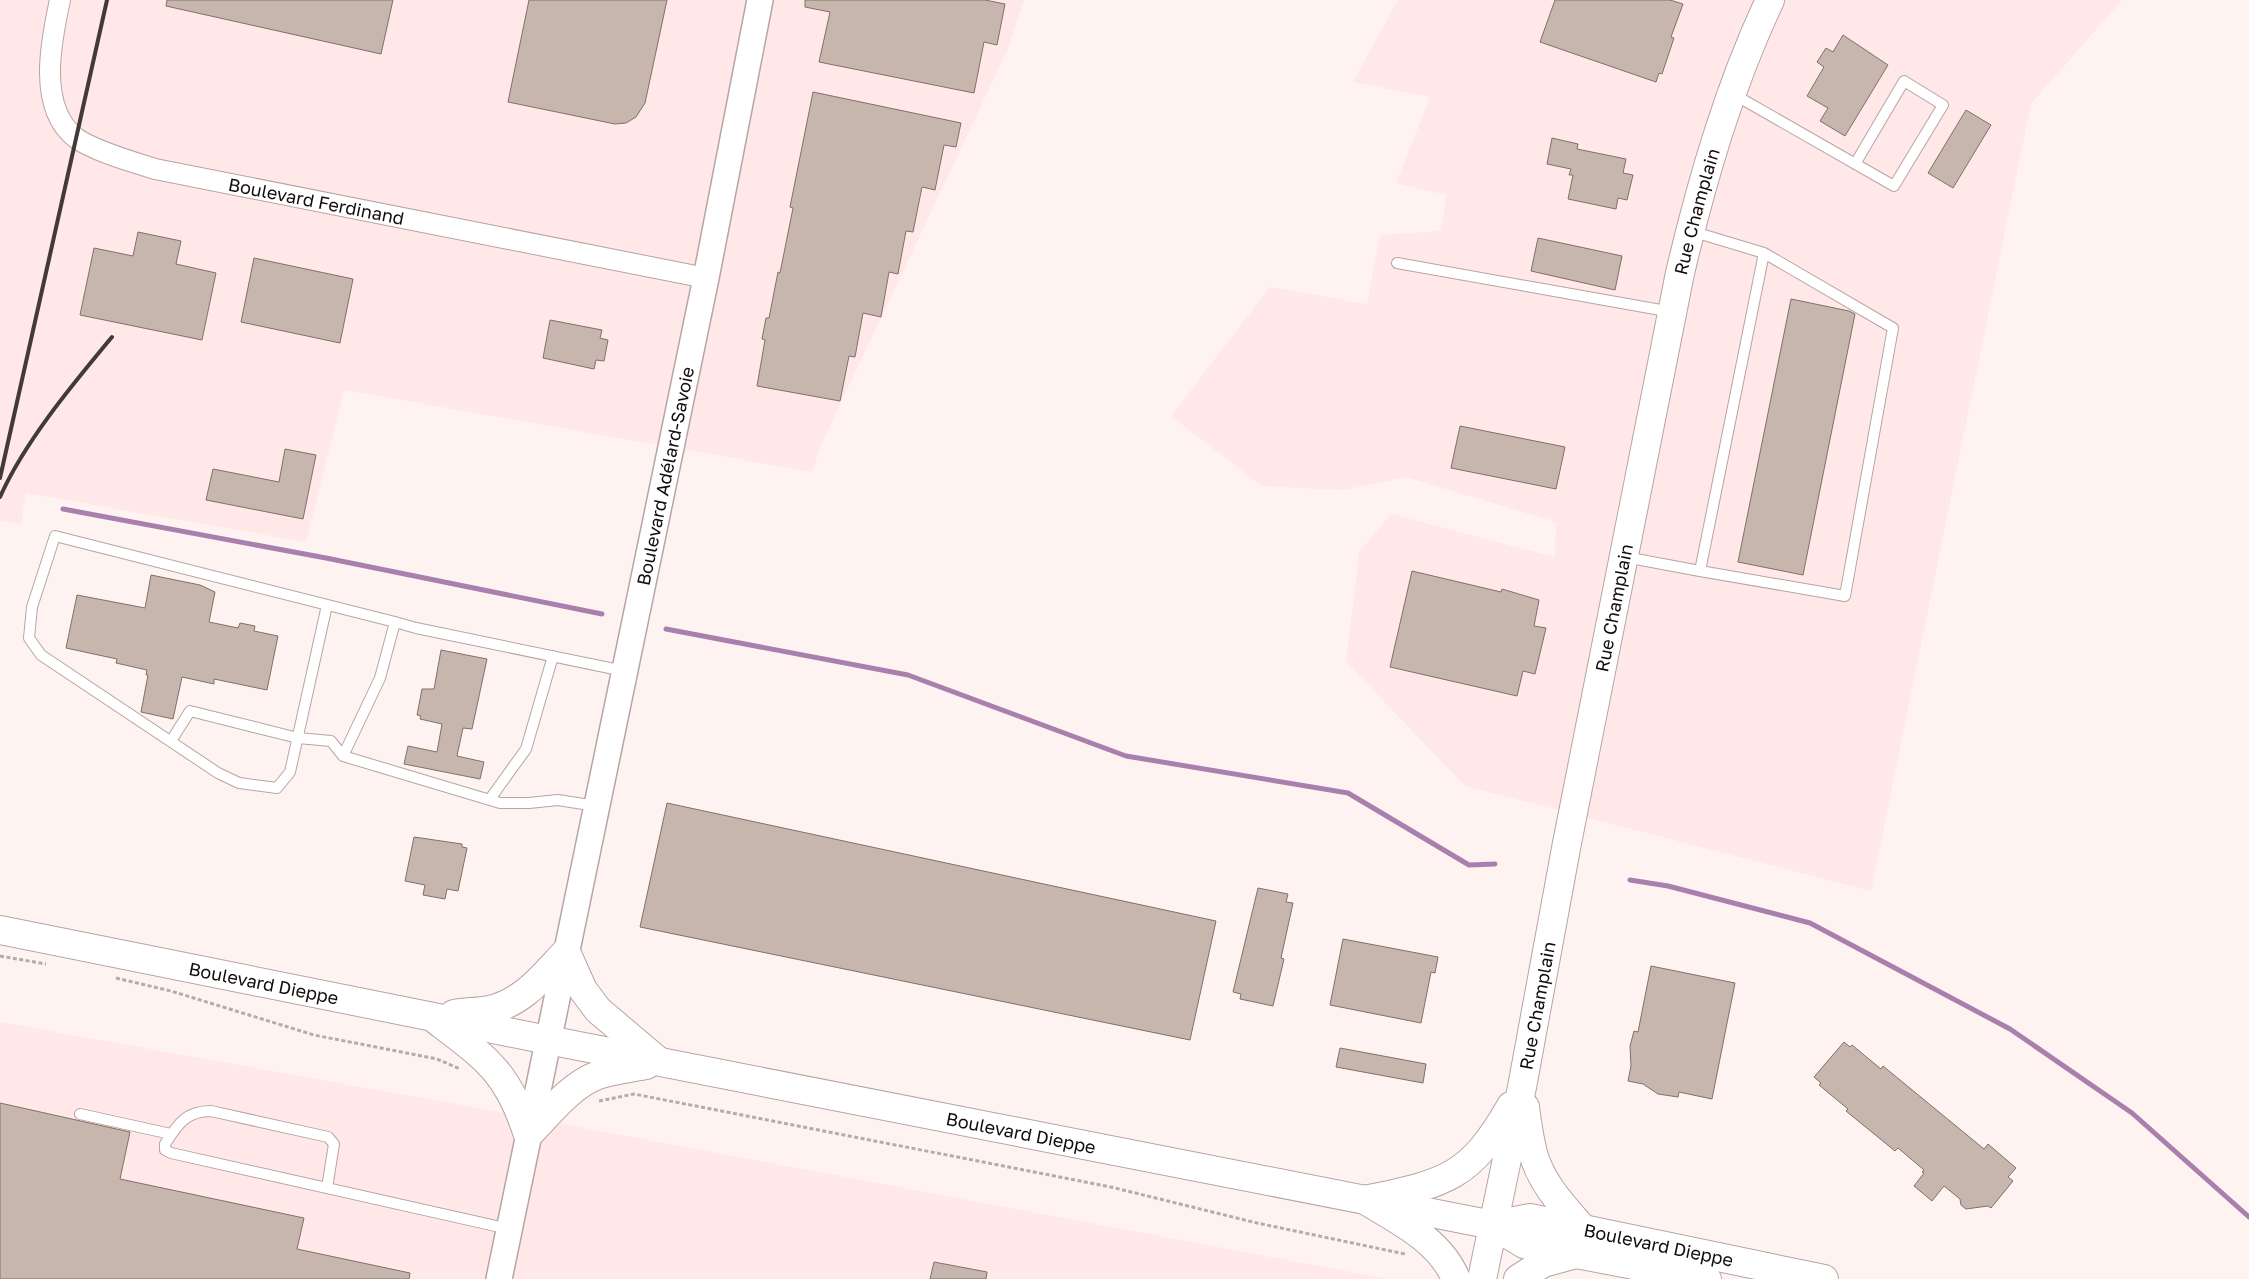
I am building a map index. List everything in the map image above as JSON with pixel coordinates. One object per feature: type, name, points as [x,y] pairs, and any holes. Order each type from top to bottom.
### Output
[{"type":"main road","name":"Rue Champlain","points":[[1482,1279],[1522,1087],[1567,843],[1624,557],[1691,231],[1704,179],[1732,94],[1770,0]]},
{"type":"main road","name":"Boulevard Dieppe","points":[[0,930],[537,1038],[1494,1225],[1530,1218],[1579,1241],[1707,1279]]},
{"type":"main road","points":[[431,1016],[489,1010],[512,1001],[532,987],[566,952],[583,990],[598,1010],[660,1062]]},
{"type":"main road","points":[[431,1016],[477,1051],[504,1079],[520,1109],[528,1135],[572,1090],[590,1079],[606,1072],[660,1062]]},
{"type":"main road","points":[[1365,1200],[1424,1187],[1463,1168],[1489,1141],[1522,1087]]},
{"type":"main road","points":[[1518,1279],[1579,1241],[1539,1169],[1530,1140],[1522,1087]]},
{"type":"main road","points":[[1365,1200],[1426,1239],[1444,1258],[1456,1279]]},
{"type":"main road","name":"Boulevard Dieppe","points":[[1579,1241],[1824,1279]]},
{"type":"street","name":"Boulevard Ferdinand","points":[[60,0],[51,43],[50,79],[58,118],[76,138],[115,156],[155,170],[706,278]]},
{"type":"street","name":"Boulevard Adélard-Savoie","points":[[528,1135],[537,1038],[566,952],[706,278],[760,0]]},
{"type":"street","points":[[498,1279],[528,1135]]},
{"type":"lane","points":[[1732,94],[1855,164],[1894,186],[1943,105],[1904,81],[1855,164]]},
{"type":"lane","points":[[1624,557],[1845,596],[1893,328],[1764,253],[1691,231]]},
{"type":"lane","points":[[1700,571],[1764,253]]},
{"type":"lane","points":[[1397,263],[1673,312]]},
{"type":"lane","points":[[327,605],[290,772],[276,788],[238,782],[218,773],[41,655],[29,638],[32,607],[55,536],[395,622],[624,671]]},
{"type":"lane","points":[[343,756],[380,678],[395,622]]},
{"type":"lane","points":[[490,799],[526,749],[552,656]]},
{"type":"lane","points":[[171,741],[190,711],[298,738],[331,741],[343,756],[500,802],[529,803],[558,800],[596,806]]},
{"type":"lane","points":[[327,1188],[334,1144],[328,1137],[212,1111],[190,1114],[165,1144],[165,1150],[170,1153],[509,1229]]},
{"type":"lane","points":[[80,1114],[172,1134]]},
{"type":"path","points":[[0,956],[54,965]]},
{"type":"path","points":[[108,976],[171,991],[314,1035],[437,1060],[461,1070]]},
{"type":"path","points":[[592,1103],[608,1098],[634,1094],[1111,1187],[1257,1223],[1408,1255]]},
{"type":"shaded area","points":[[0,0],[1024,0],[1008,49],[821,445],[812,472],[344,390],[306,542],[26,493],[21,524],[0,521]]},
{"type":"shaded area","points":[[1398,0],[2122,0],[2031,104],[1871,891],[1465,786],[1346,662],[1359,552],[1391,514],[1555,557],[1556,522],[1406,477],[1344,490],[1262,486],[1171,416],[1270,287],[1367,304],[1380,235],[1441,231],[1446,195],[1396,183],[1430,97],[1353,82]]},
{"type":"shaded area","points":[[0,1022],[478,1108],[1388,1279],[0,1279]]},
{"type":"building","points":[[167,0],[393,0],[381,54],[166,6]]},
{"type":"building","points":[[529,0],[667,0],[645,103],[636,117],[626,123],[615,124],[508,102]]},
{"type":"building","points":[[805,0],[985,0],[1005,4],[997,45],[984,42],[974,93],[819,62],[830,12],[805,7]]},
{"type":"building","points":[[1555,0],[1670,0],[1683,4],[1671,37],[1674,38],[1662,74],[1659,73],[1656,82],[1540,42]]},
{"type":"building","points":[[1843,35],[1888,65],[1845,136],[1820,121],[1828,108],[1807,96],[1824,67],[1817,62],[1826,48],[1833,52]]},
{"type":"building","points":[[813,92],[961,123],[956,147],[944,145],[935,190],[922,187],[913,232],[906,231],[898,274],[889,272],[881,317],[863,313],[855,357],[849,356],[840,401],[757,386],[765,340],[762,339],[766,318],[769,318],[778,272],[780,273],[793,208],[790,207]]},
{"type":"building","points":[[1966,110],[1991,125],[1953,188],[1928,173]]},
{"type":"building","points":[[1552,138],[1578,144],[1577,149],[1626,159],[1623,173],[1633,175],[1627,200],[1618,198],[1616,209],[1568,199],[1573,175],[1569,175],[1571,169],[1547,164]]},
{"type":"building","points":[[138,232],[181,241],[176,264],[216,273],[202,340],[80,315],[94,248],[133,256]]},
{"type":"building","points":[[1538,238],[1622,256],[1615,290],[1531,271]]},
{"type":"building","points":[[254,258],[353,279],[340,343],[241,322]]},
{"type":"building","points":[[1791,299],[1849,311],[1855,314],[1803,575],[1738,562]]},
{"type":"building","points":[[550,320],[602,330],[600,338],[608,340],[604,361],[596,360],[594,369],[543,358]]},
{"type":"building","points":[[1460,426],[1565,447],[1556,489],[1451,468]]},
{"type":"building","points":[[285,449],[316,455],[303,519],[206,500],[213,469],[279,482]]},
{"type":"building","points":[[1412,571],[1501,592],[1502,589],[1539,600],[1534,626],[1546,628],[1535,674],[1523,671],[1517,696],[1390,667]]},
{"type":"building","points":[[151,575],[200,585],[215,592],[209,622],[238,628],[240,623],[255,626],[254,631],[278,636],[267,690],[214,679],[214,684],[182,677],[173,719],[141,712],[148,675],[146,675],[147,670],[116,663],[117,659],[66,648],[77,595],[145,608]]},
{"type":"building","points":[[441,650],[487,659],[472,729],[463,728],[457,756],[484,762],[480,779],[404,764],[408,746],[437,752],[442,724],[420,719],[421,716],[417,715],[422,689],[434,689]]},
{"type":"building","points":[[667,803],[1216,921],[1190,1040],[640,927]]},
{"type":"building","points":[[414,837],[462,844],[462,847],[467,848],[458,891],[447,889],[445,899],[423,895],[425,885],[405,881]]},
{"type":"building","points":[[1258,888],[1288,894],[1286,902],[1293,903],[1281,958],[1284,959],[1273,1006],[1240,999],[1241,994],[1233,992]]},
{"type":"building","points":[[1343,939],[1438,957],[1435,973],[1431,972],[1421,1023],[1330,1005]]},
{"type":"building","points":[[1651,966],[1735,983],[1712,1099],[1679,1092],[1678,1097],[1658,1094],[1643,1084],[1628,1081],[1631,1066],[1630,1046],[1634,1031],[1638,1032]]},
{"type":"building","points":[[1844,1042],[1850,1047],[1852,1045],[1881,1069],[1883,1066],[1984,1149],[1988,1144],[2016,1168],[2008,1177],[2013,1181],[1991,1208],[1988,1206],[1966,1209],[1961,1205],[1960,1199],[1944,1186],[1932,1201],[1914,1186],[1924,1173],[1922,1172],[1924,1170],[1898,1148],[1895,1151],[1846,1111],[1848,1109],[1819,1085],[1821,1083],[1814,1077]]},
{"type":"building","points":[[1340,1048],[1426,1064],[1423,1083],[1336,1067]]},
{"type":"building","points":[[0,1103],[130,1132],[120,1179],[304,1218],[297,1249],[410,1273],[409,1279],[0,1279]]},
{"type":"building","points":[[934,1262],[987,1272],[986,1279],[930,1279]]},
{"type":"waterway","points":[[63,509],[326,558],[602,614]]},
{"type":"waterway","points":[[666,629],[908,675],[1126,756],[1348,793],[1469,865],[1495,864]]},
{"type":"waterway","points":[[1630,880],[1668,886],[1810,923],[2010,1029],[2132,1113],[2249,1217]]},
{"type":"railway","points":[[0,478],[107,0]]},
{"type":"railway","points":[[0,497],[10,476],[36,434],[112,337]]}]
